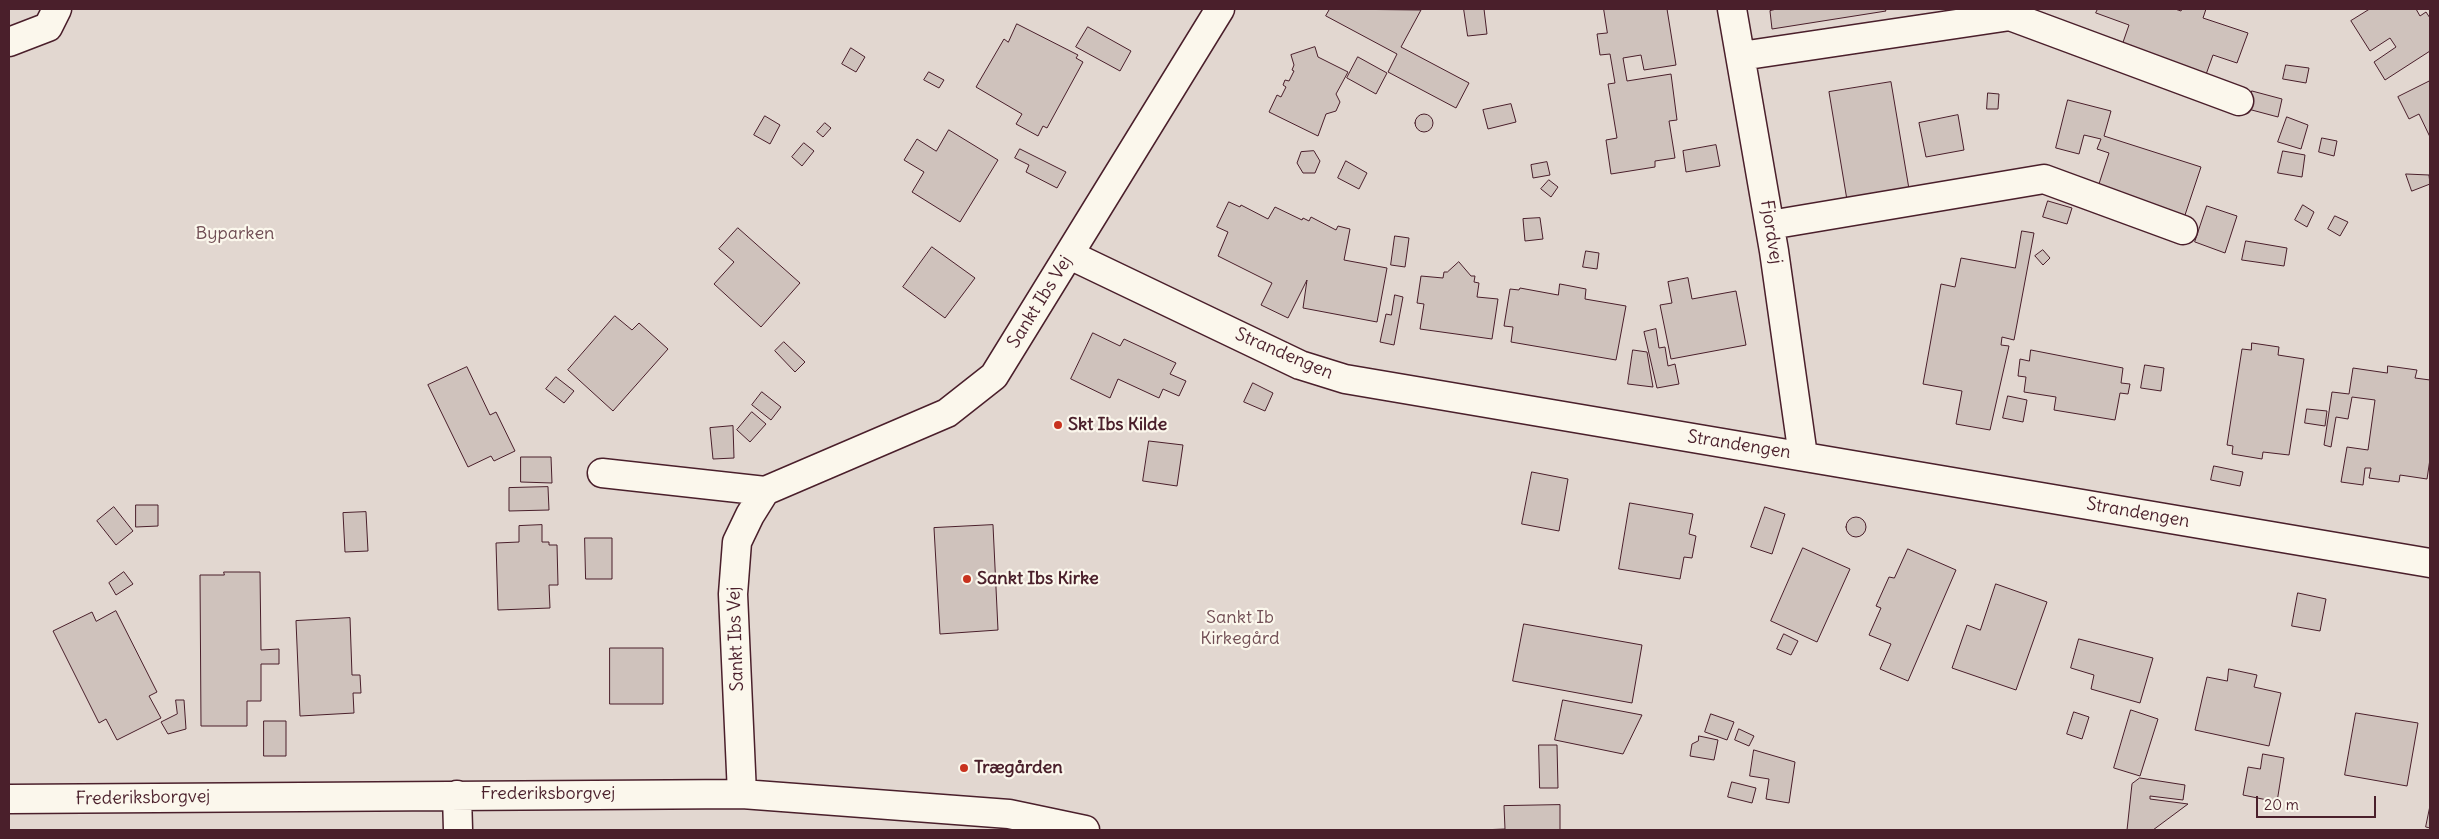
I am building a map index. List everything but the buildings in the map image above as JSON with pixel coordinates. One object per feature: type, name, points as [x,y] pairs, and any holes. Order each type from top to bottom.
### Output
[{"type":"street","points":[[9,42],[48,27],[57,9]]},
{"type":"street","name":"Sankt Ibs Vej","points":[[602,473],[765,491],[947,413],[994,376],[1220,9]]},
{"type":"street","name":"Fjordvej","points":[[1732,9],[1770,225],[1803,456]]},
{"type":"street","points":[[1741,56],[2010,16],[2239,101]]},
{"type":"street","points":[[1770,225],[2044,179],[2183,230]]},
{"type":"street","name":"Strandengen","points":[[1070,255],[1300,365],[1345,379],[2430,563]]},
{"type":"street","name":"Sankt Ibs Vej","points":[[742,794],[733,594],[737,542],[750,514],[765,491]]},
{"type":"street","name":"Frederiksborgvej","points":[[9,799],[742,794],[1009,814],[1085,830]]},
{"type":"street","points":[[457,795],[458,830]]},
{"type":"green space","points":[[9,9],[2430,9],[2430,830],[9,830]]},
{"type":"place","name":"Skt Ibs Kilde","points":[[1058,425]]},
{"type":"place","name":"Sankt Ibs Kirke","points":[[967,579]]},
{"type":"place","name":"Trægården","points":[[964,768]]},
{"type":"park label","name":"Byparken","points":[[235,234]]},
{"type":"park label","name":"Sankt Ib Kirkegård","points":[[1240,628]]}]
